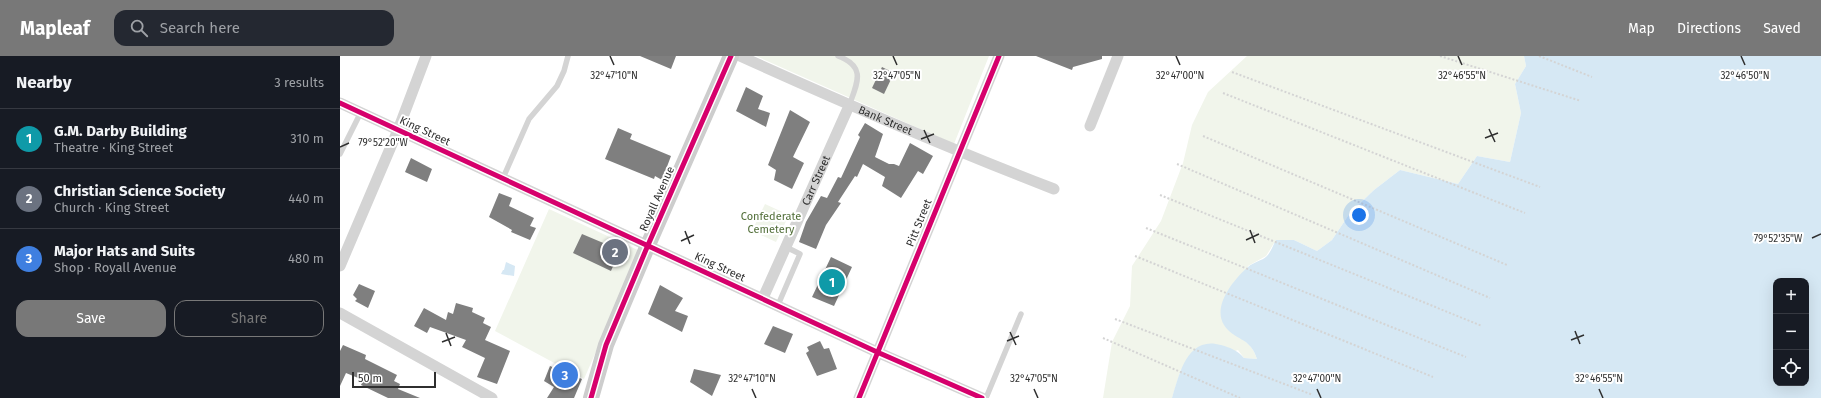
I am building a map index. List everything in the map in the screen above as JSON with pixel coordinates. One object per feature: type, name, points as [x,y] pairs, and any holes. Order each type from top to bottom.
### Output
[{"type":"street","points":[[340,266],[398,130],[426,56]]},
{"type":"street","name":"Royall Avenue","points":[[592,398],[606,345],[731,56]]},
{"type":"street","name":"Bank Street","points":[[740,56],[849,106],[958,152],[1054,189]]},
{"type":"street","name":"Pitt Street","points":[[859,398],[998,56]]},
{"type":"street","points":[[1090,126],[1118,56]]},
{"type":"street","name":"King Street","points":[[340,103],[877,352],[982,398]]},
{"type":"street","name":"Carr Street","points":[[763,298],[849,106]]},
{"type":"street","points":[[340,313],[492,398]]},
{"type":"lane","points":[[503,178],[529,119],[557,86],[564,71],[568,56]]},
{"type":"lane","points":[[838,56],[851,62],[856,68],[858,75],[858,81],[849,106]]},
{"type":"lane","points":[[340,154],[361,112]]},
{"type":"lane","points":[[340,140],[346,142]]},
{"type":"lane","points":[[778,305],[800,254],[786,247]]},
{"type":"lane","points":[[986,398],[1020,314]]},
{"type":"path","points":[[1440,56],[1581,101]]},
{"type":"path","points":[[1539,56],[1592,77]]},
{"type":"path","points":[[1232,72],[1540,187]]},
{"type":"path","points":[[1222,94],[1525,213]]},
{"type":"path","points":[[1203,136],[1507,265]]},
{"type":"path","points":[[1177,164],[1490,298]]},
{"type":"path","points":[[1160,195],[1482,326]]},
{"type":"path","points":[[1146,228],[1466,357]]},
{"type":"path","points":[[1135,256],[1433,377]]},
{"type":"path","points":[[1115,319],[1313,395]]},
{"type":"path","points":[[1102,338],[1240,398]]},
{"type":"green space","points":[[756,56],[989,56],[954,144]]},
{"type":"green space","points":[[1247,56],[1524,56],[1526,66],[1515,84],[1521,113],[1510,162],[1477,156],[1458,184],[1400,170],[1374,190],[1350,213],[1332,240],[1317,251],[1294,240],[1276,240],[1266,256],[1248,266],[1233,333],[1251,347],[1257,359],[1244,358],[1238,350],[1181,369],[1172,398],[1103,398],[1112,342],[1130,306],[1132,266],[1161,221],[1183,163],[1192,125],[1208,92]]},
{"type":"green space","name":"Confederate Cemetery","points":[[765,204],[789,215],[776,242],[752,231]]},
{"type":"green space","points":[[549,209],[640,251],[584,379],[495,331]]},
{"type":"water","points":[[1524,56],[1821,56],[1821,398],[1172,398],[1186,359],[1192,351],[1200,346],[1209,343],[1221,345],[1234,350],[1244,358],[1257,359],[1250,346],[1232,334],[1224,325],[1221,318],[1221,310],[1226,293],[1237,278],[1250,265],[1267,256],[1276,240],[1294,240],[1317,251],[1332,240],[1350,213],[1374,190],[1400,170],[1458,184],[1477,156],[1510,162],[1521,113],[1515,84],[1526,66]]},
{"type":"water","points":[[506,262],[515,266],[514,276],[501,274],[504,270]]},
{"type":"building","points":[[640,56],[676,56],[671,69]]},
{"type":"building","points":[[1036,56],[1102,56],[1102,59],[1073,67],[1072,70]]},
{"type":"building","points":[[882,67],[894,73],[884,94],[872,88]]},
{"type":"building","points":[[746,87],[763,96],[758,109],[770,113],[766,127],[736,111]]},
{"type":"building","points":[[790,110],[810,122],[793,157],[804,163],[792,189],[774,180],[776,170],[768,165]]},
{"type":"building","points":[[865,123],[883,134],[875,157],[889,164],[899,166],[910,143],[933,156],[923,174],[918,171],[901,198],[882,186],[885,177],[863,164],[857,177],[855,176],[838,202],[841,203],[826,225],[816,249],[799,242],[806,222],[821,196],[827,198],[838,177],[841,178],[860,137],[858,135]]},
{"type":"building","points":[[618,128],[632,134],[630,139],[671,156],[662,180],[655,176],[654,179],[605,159]]},
{"type":"building","points":[[411,158],[432,169],[427,182],[405,172]]},
{"type":"building","points":[[499,193],[512,198],[509,206],[534,218],[530,226],[536,228],[530,240],[511,232],[512,230],[489,217]]},
{"type":"building","points":[[582,234],[620,250],[611,271],[573,253]]},
{"type":"building","points":[[831,257],[852,267],[834,306],[812,297]]},
{"type":"building","points":[[359,284],[375,291],[368,308],[355,301],[357,299],[353,295]]},
{"type":"building","points":[[660,285],[683,298],[675,311],[688,316],[682,332],[648,314]]},
{"type":"building","points":[[456,303],[473,308],[472,312],[485,318],[483,323],[491,327],[485,340],[510,351],[497,384],[477,377],[485,358],[462,347],[466,340],[430,327],[427,333],[414,326],[424,308],[446,320],[448,312],[453,314]]},
{"type":"building","points":[[773,326],[793,334],[785,353],[764,344]]},
{"type":"building","points":[[820,341],[824,349],[829,348],[837,369],[817,376],[806,353],[809,351],[807,347]]},
{"type":"building","points":[[343,345],[366,355],[365,359],[397,375],[394,381],[400,384],[398,389],[420,398],[388,398],[361,385],[363,380],[346,373],[340,386],[340,351]]},
{"type":"building","points":[[550,366],[582,379],[574,398],[547,398],[554,387],[544,381]]},
{"type":"building","points":[[694,369],[721,375],[712,396],[690,382]]},
{"type":"cycle path","points":[[591,398],[606,345],[731,56]]},
{"type":"cycle path","points":[[859,398],[999,56]]},
{"type":"cycle path","points":[[340,103],[877,352],[982,398]]},
{"type":"place","name":"Christian Science Society","points":[[615,252]]},
{"type":"place","name":"G.M. Darby Building","points":[[832,282]]},
{"type":"place","name":"Major Hats and Suits","points":[[565,375]]}]
